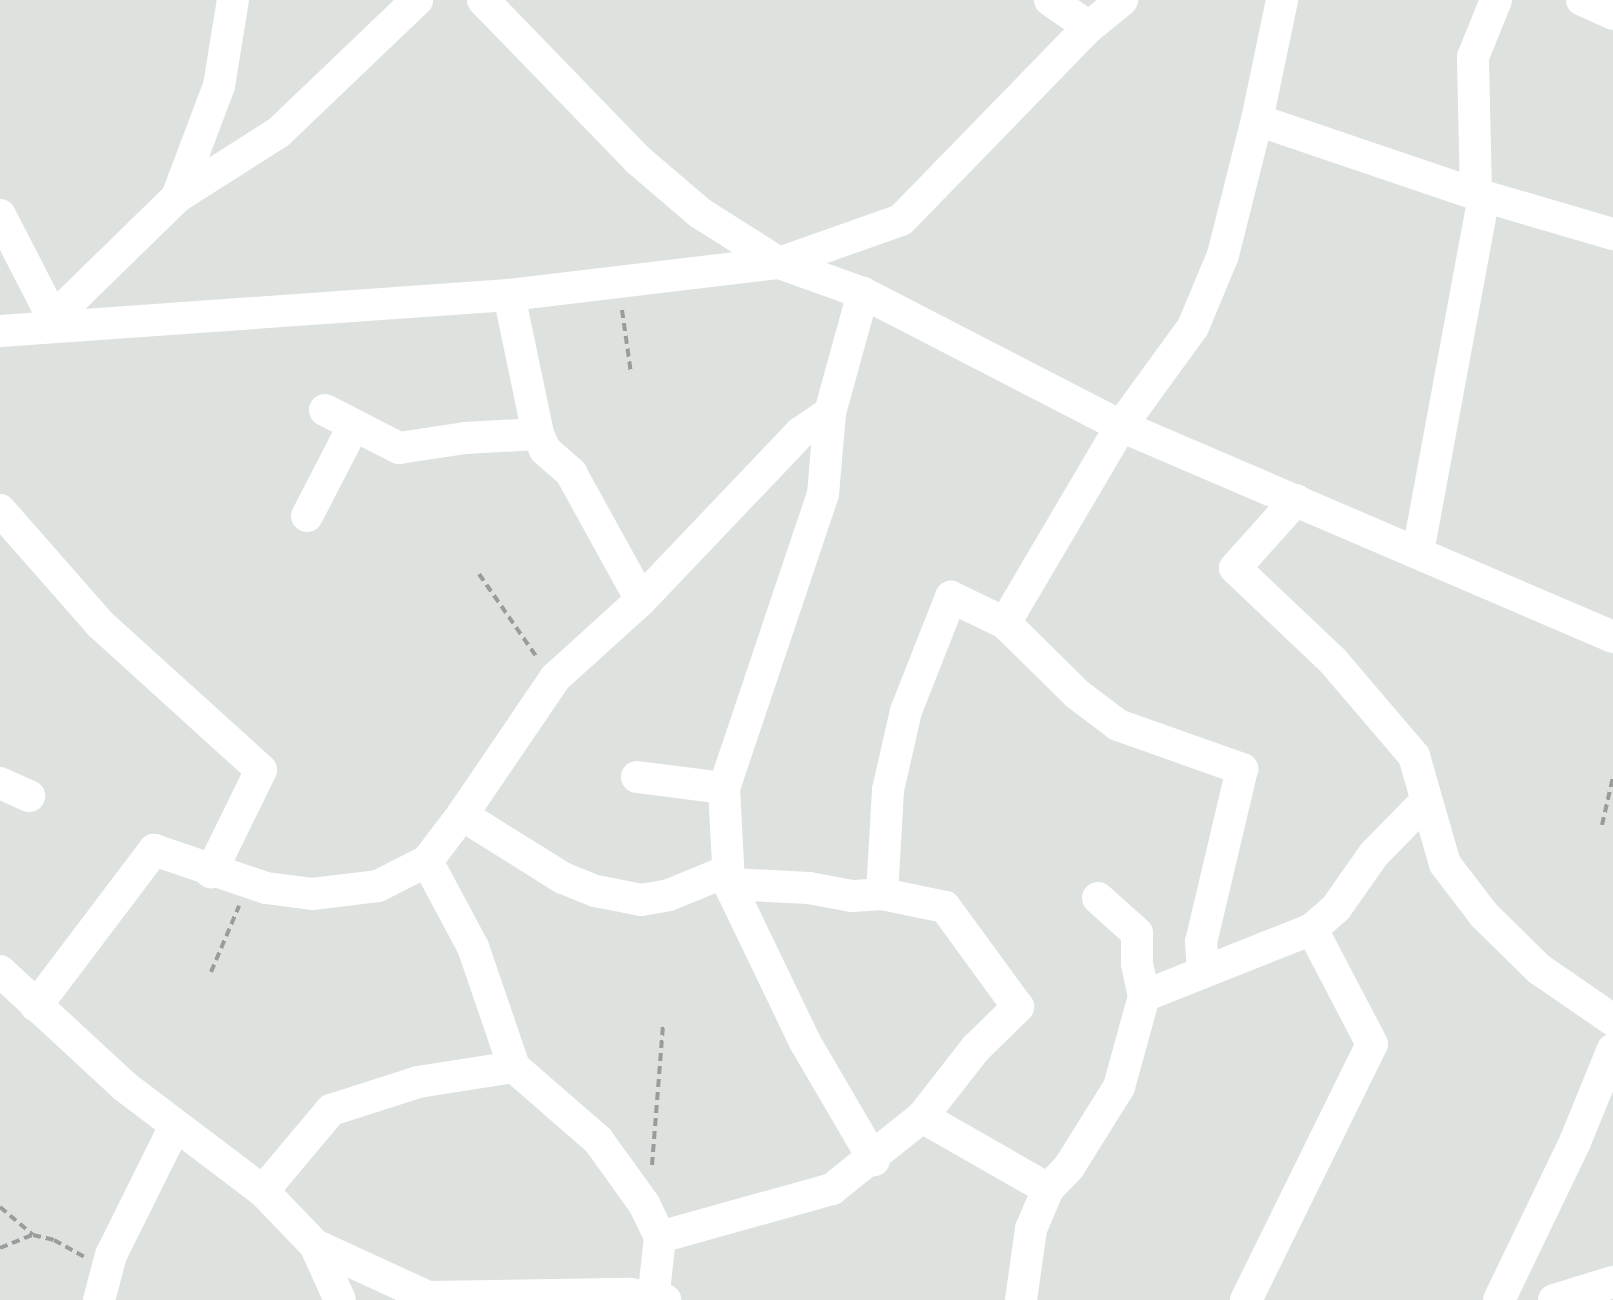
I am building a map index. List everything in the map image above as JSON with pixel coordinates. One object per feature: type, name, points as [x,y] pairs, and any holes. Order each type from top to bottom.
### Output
[{"type":"street","points":[[177,197],[219,86],[232,0]]},
{"type":"street","points":[[50,323],[177,197],[279,132],[417,0]]},
{"type":"street","points":[[483,0],[638,160],[700,213],[779,263],[863,293],[1121,426],[1613,637]]},
{"type":"street","points":[[1050,0],[1089,27]]},
{"type":"street","points":[[0,330],[50,323],[509,295],[779,263],[901,220],[1089,27],[1122,0]]},
{"type":"street","points":[[1005,623],[1121,426],[1192,327],[1223,255],[1282,0]]},
{"type":"street","points":[[1418,552],[1480,195],[1473,57],[1496,0]]},
{"type":"street","points":[[1582,0],[1613,14]]},
{"type":"street","points":[[1257,120],[1480,195],[1613,234]]},
{"type":"street","points":[[0,215],[50,323]]},
{"type":"street","points":[[863,293],[830,413],[823,494],[724,788],[727,878],[805,1042],[874,1160]]},
{"type":"street","points":[[509,295],[538,434],[545,450],[571,473],[640,600]]},
{"type":"street","points":[[36,1006],[154,850],[248,883],[312,894],[378,886],[427,861],[553,681],[640,600],[800,433],[830,413]]},
{"type":"street","points":[[307,516],[340,418],[400,448],[465,438],[538,434]]},
{"type":"street","points":[[1296,500],[1235,568],[1333,661],[1414,756],[1424,802],[1445,864],[1484,915],[1540,969],[1613,1020]]},
{"type":"street","points":[[0,510],[100,624],[261,770],[210,872]]},
{"type":"street","points":[[882,894],[888,790],[906,711],[951,597],[1005,623],[1077,694],[1118,724],[1242,769],[1201,942],[1203,969]]},
{"type":"street","points":[[637,777],[724,788]]},
{"type":"street","points":[[1144,996],[1170,988],[1203,969],[1312,929],[1336,908],[1374,854],[1424,802]]},
{"type":"street","points":[[462,816],[563,878],[596,891],[641,900],[727,878],[852,896],[882,894],[945,906],[1018,1007],[976,1048],[922,1116],[874,1160],[832,1189],[660,1238]]},
{"type":"street","points":[[315,1245],[428,1297],[657,1299],[660,1238],[644,1204],[598,1140],[514,1067],[473,947],[427,861]]},
{"type":"street","points":[[1021,1300],[1031,1229],[1048,1189],[1069,1167],[1118,1088],[1144,996],[1137,964],[1138,933],[1098,898]]},
{"type":"street","points":[[1246,1300],[1372,1044],[1312,929]]},
{"type":"street","points":[[0,971],[174,1128],[263,1190],[315,1245],[340,1300]]},
{"type":"street","points":[[1499,1300],[1575,1142],[1613,1048]]},
{"type":"street","points":[[263,1190],[331,1110],[418,1082],[514,1067]]},
{"type":"street","points":[[922,1116],[1048,1189]]},
{"type":"street","points":[[98,1300],[108,1266],[174,1128]]},
{"type":"street","points":[[1554,1300],[1613,1282]]},
{"type":"path","points":[[618,280],[631,374]]},
{"type":"path","points":[[479,574],[553,681]]},
{"type":"path","points":[[1602,825],[1613,777]]},
{"type":"path","points":[[211,972],[248,883]]},
{"type":"path","points":[[644,1204],[653,1158],[663,1024]]},
{"type":"path","points":[[0,1207],[32,1235],[54,1240],[108,1266]]},
{"type":"path","points":[[0,1248],[32,1235]]}]
